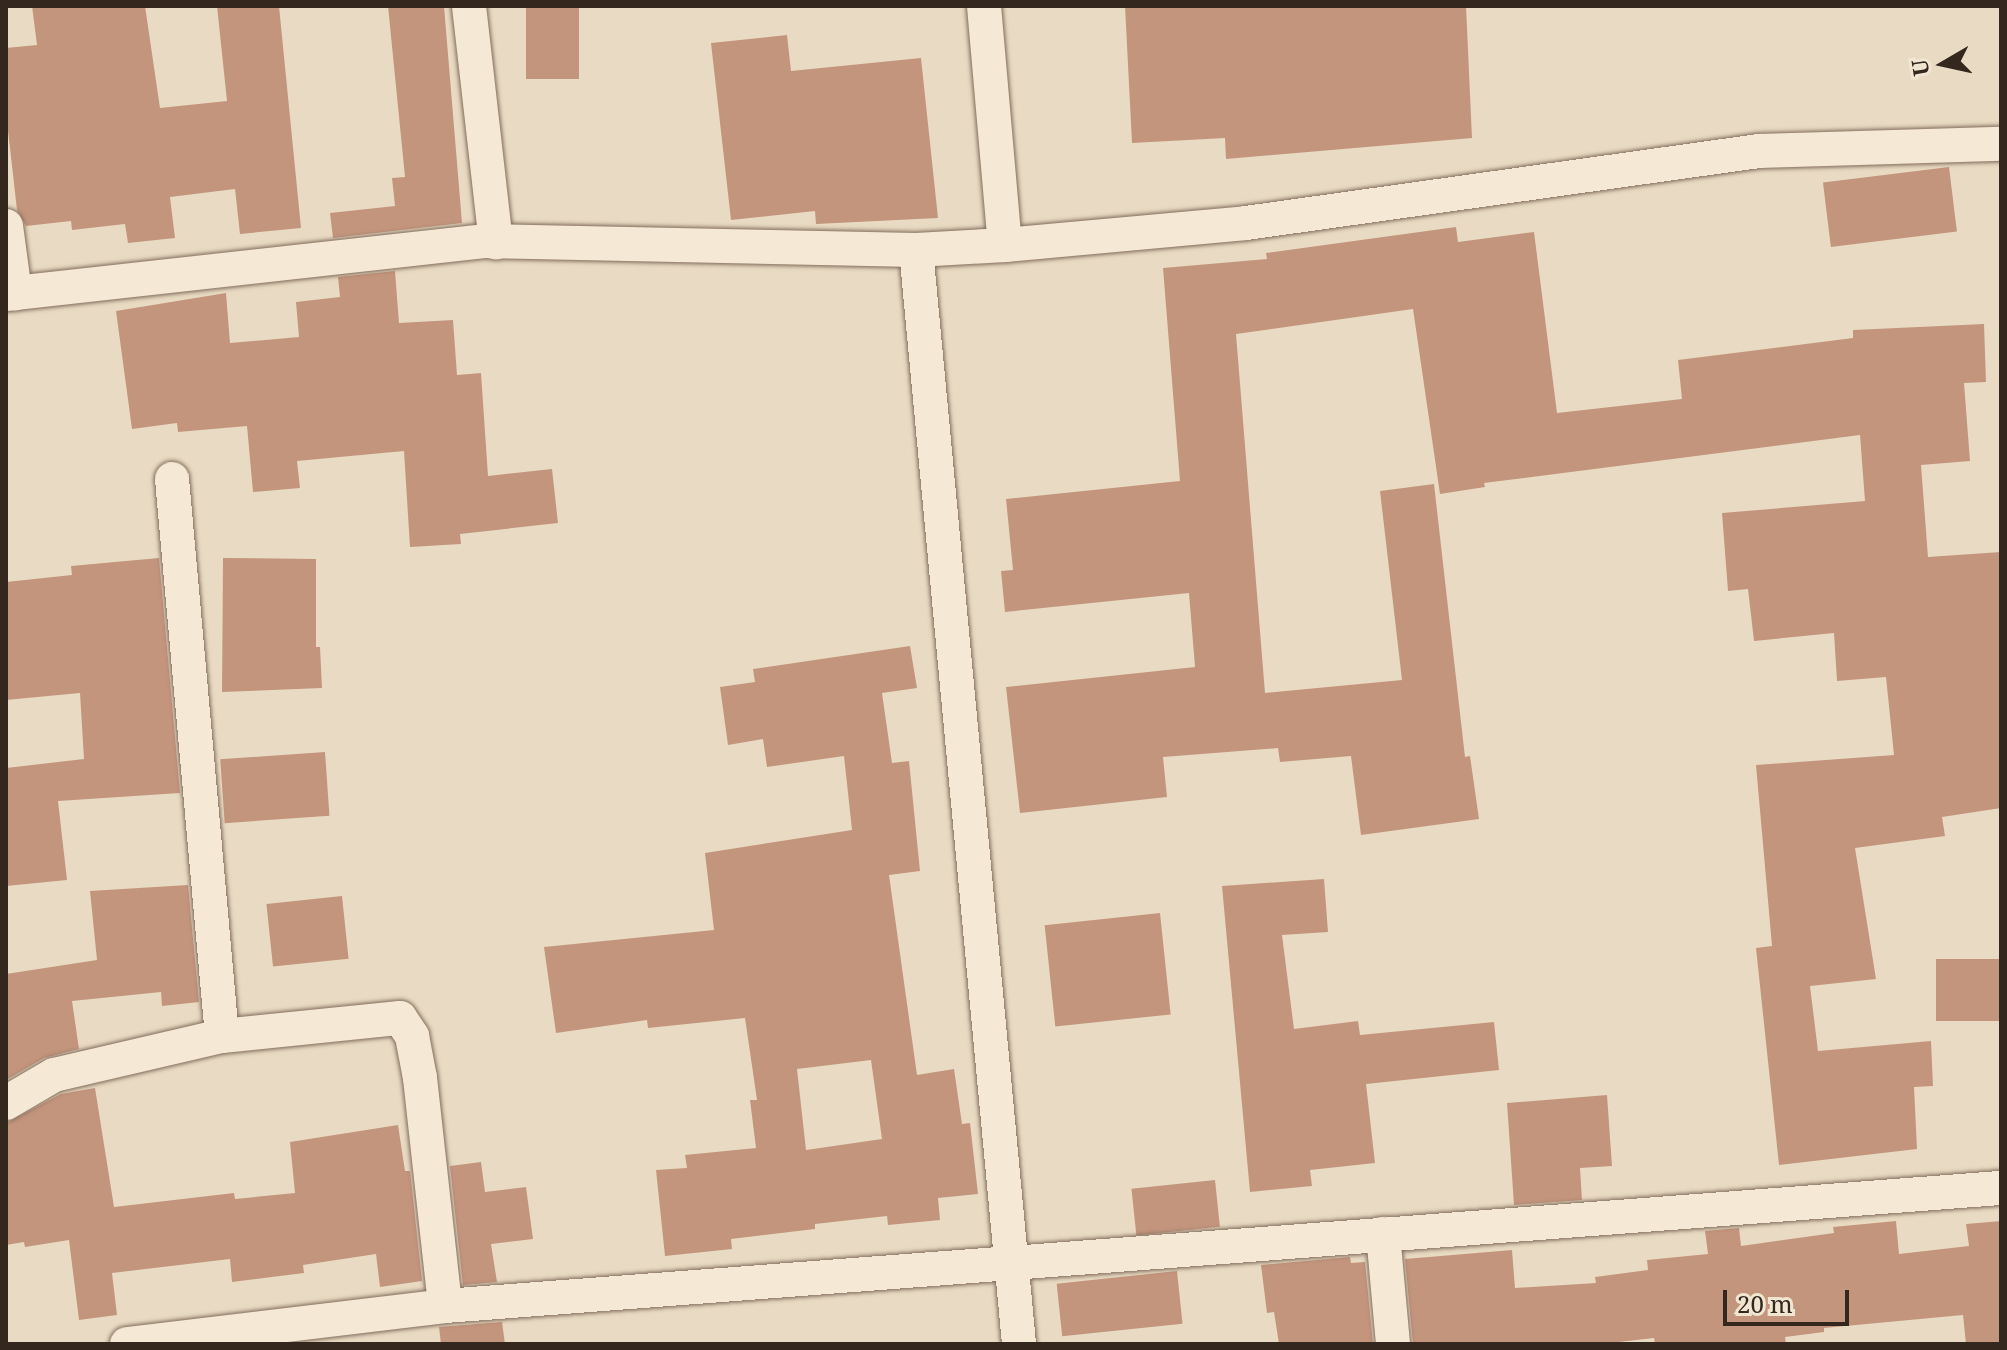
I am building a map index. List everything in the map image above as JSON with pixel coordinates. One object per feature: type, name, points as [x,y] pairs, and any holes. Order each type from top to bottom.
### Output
[{"type":"street","points":[[469,6],[496,242]]},
{"type":"street","points":[[984,6],[1005,245]]},
{"type":"street","points":[[6,226],[10,293],[496,242],[916,250],[1005,245],[1246,223],[1759,151],[2001,144]]},
{"type":"street","points":[[916,250],[1019,1344]]},
{"type":"street","points":[[172,479],[222,1036]]},
{"type":"street","points":[[6,1103],[54,1075],[222,1036],[389,1016],[407,1023],[420,1078],[445,1306]]},
{"type":"street","points":[[127,1344],[445,1306],[1011,1266],[1383,1234],[2001,1188]]},
{"type":"street","points":[[1383,1234],[1393,1344]]},
{"type":"building","points":[[32,6],[145,6],[160,108],[227,101],[217,6],[279,6],[301,228],[240,234],[235,189],[170,197],[175,238],[128,243],[125,224],[72,230],[71,221],[26,226],[17,210],[6,113],[6,48],[37,45]]},
{"type":"building","points":[[388,6],[444,6],[462,223],[333,238],[330,213],[395,206],[392,178],[405,177]]},
{"type":"building","points":[[526,6],[579,6],[579,79],[526,79]]},
{"type":"building","points":[[1125,6],[1466,6],[1472,138],[1226,159],[1225,138],[1132,143]]},
{"type":"building","points":[[787,35],[791,71],[921,58],[938,218],[816,224],[815,211],[731,220],[711,43]]},
{"type":"building","points":[[1949,167],[1957,232],[1831,247],[1823,182]]},
{"type":"building","points":[[1456,227],[1458,242],[1534,232],[1557,413],[1682,399],[1678,360],[1853,338],[1853,330],[1984,324],[1986,382],[1964,383],[1970,461],[1921,465],[1928,557],[2001,552],[2001,808],[1942,817],[1945,836],[1855,848],[1876,979],[1810,986],[1818,1051],[1931,1041],[1933,1086],[1914,1087],[1917,1149],[1779,1165],[1756,948],[1772,946],[1756,765],[1894,755],[1886,677],[1837,681],[1834,633],[1754,641],[1748,589],[1728,591],[1722,513],[1865,501],[1860,435],[1484,483],[1485,487],[1440,494],[1413,309],[1236,334],[1265,693],[1402,680],[1380,491],[1434,484],[1465,757],[1470,756],[1479,819],[1361,835],[1351,756],[1280,762],[1278,748],[1163,757],[1167,797],[1020,813],[1006,687],[1195,667],[1189,593],[1005,612],[1001,571],[1013,570],[1006,499],[1180,481],[1163,268],[1267,259],[1266,253]]},
{"type":"building","points":[[395,271],[399,323],[453,320],[457,375],[481,373],[488,476],[552,469],[558,523],[460,534],[461,544],[410,547],[404,451],[297,461],[300,488],[253,492],[247,426],[178,432],[177,423],[132,429],[116,311],[226,293],[230,343],[299,337],[296,302],[340,297],[338,277]]},
{"type":"building","points":[[159,558],[180,793],[58,801],[67,880],[6,886],[6,768],[84,759],[80,693],[6,700],[6,582],[72,575],[71,566]]},
{"type":"building","points":[[223,558],[316,559],[316,647],[320,647],[322,688],[222,692]]},
{"type":"building","points":[[910,646],[917,688],[882,693],[892,763],[909,761],[920,871],[889,875],[917,1075],[954,1069],[962,1124],[970,1123],[978,1194],[938,1198],[940,1220],[888,1225],[887,1216],[815,1224],[815,1229],[731,1239],[732,1249],[665,1256],[656,1170],[687,1168],[685,1155],[756,1148],[750,1100],[757,1100],[745,1018],[648,1028],[647,1020],[556,1033],[544,947],[714,930],[705,853],[852,830],[844,756],[767,767],[763,739],[728,745],[720,687],[755,682],[753,669]],"holes":[[[871,1060],[882,1139],[806,1150],[797,1069]]]},
{"type":"building","points":[[325,752],[329,816],[225,823],[220,759]]},
{"type":"building","points":[[1324,879],[1328,932],[1282,935],[1294,1029],[1358,1021],[1360,1035],[1494,1022],[1499,1070],[1366,1084],[1375,1163],[1310,1170],[1312,1186],[1250,1192],[1222,886]]},
{"type":"building","points":[[188,885],[199,1002],[162,1006],[161,992],[72,1001],[79,1049],[44,1058],[6,1080],[6,974],[97,960],[90,891]]},
{"type":"building","points":[[342,896],[349,959],[273,967],[266,904]]},
{"type":"building","points":[[1160,913],[1171,1014],[1055,1027],[1045,925]]},
{"type":"building","points":[[1936,959],[2001,959],[2001,1021],[1936,1021]]},
{"type":"building","points":[[95,1088],[114,1207],[234,1193],[235,1199],[295,1193],[290,1142],[398,1125],[405,1171],[410,1171],[422,1281],[380,1287],[376,1254],[303,1265],[304,1273],[232,1282],[230,1259],[112,1273],[117,1315],[79,1320],[69,1240],[25,1247],[24,1242],[6,1245],[6,1123],[61,1094]]},
{"type":"building","points":[[1607,1095],[1612,1166],[1580,1168],[1582,1200],[1514,1205],[1507,1103]]},
{"type":"building","points":[[481,1162],[485,1192],[526,1187],[533,1239],[491,1244],[497,1282],[463,1285],[450,1166]]},
{"type":"building","points":[[1215,1180],[1220,1227],[1136,1236],[1131,1189]]},
{"type":"building","points":[[1896,1221],[1899,1254],[1969,1246],[1966,1224],[2001,1221],[2001,1344],[1966,1344],[1963,1315],[1824,1328],[1824,1332],[1785,1337],[1786,1344],[1655,1344],[1654,1338],[1601,1344],[1413,1344],[1405,1259],[1512,1250],[1515,1288],[1596,1283],[1595,1277],[1648,1270],[1647,1260],[1708,1254],[1705,1231],[1739,1228],[1741,1246],[1834,1233],[1833,1227]]},
{"type":"building","points":[[1350,1257],[1351,1263],[1365,1262],[1373,1344],[1279,1344],[1274,1312],[1267,1313],[1261,1265]]},
{"type":"building","points":[[1177,1271],[1183,1324],[1062,1336],[1057,1284]]},
{"type":"building","points":[[502,1322],[505,1344],[441,1344],[439,1327]]}]
